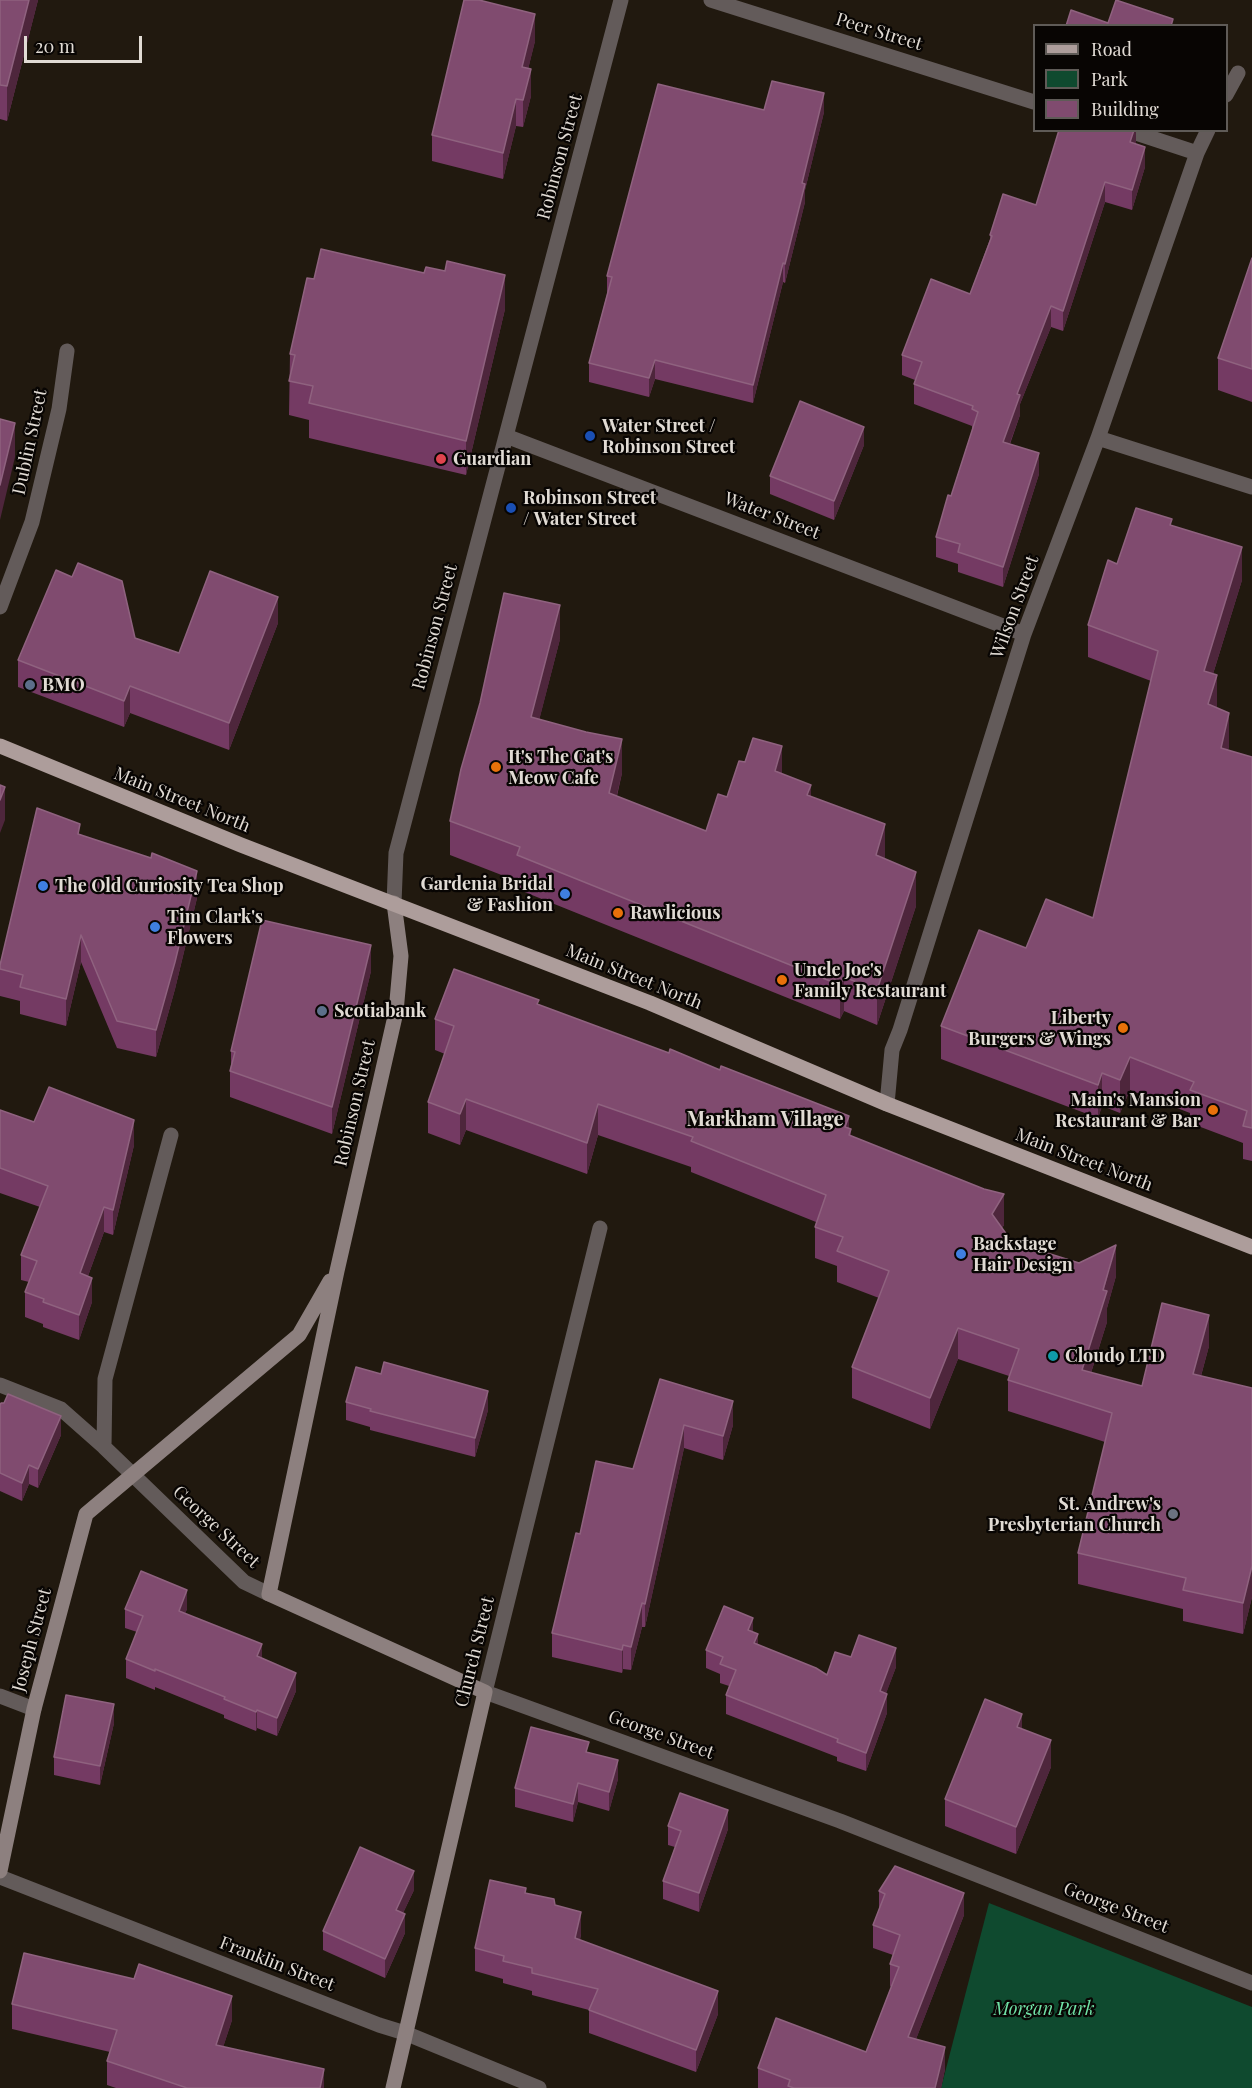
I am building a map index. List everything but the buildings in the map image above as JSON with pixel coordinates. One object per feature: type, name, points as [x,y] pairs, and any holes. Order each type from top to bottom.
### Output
[{"type":"main road","name":"Main Street North","points":[[0,746],[232,842],[650,1003],[887,1104],[1252,1247]]},
{"type":"street","name":"Robinson Street","points":[[269,1594],[337,1271],[396,1012],[401,956],[394,903],[396,853],[621,0]]},
{"type":"street","name":"Peer Street","points":[[711,0],[1033,101]]},
{"type":"street","points":[[1228,93],[1238,73]]},
{"type":"street","points":[[1133,132],[1197,153]]},
{"type":"street","name":"Wilson Street","points":[[887,1104],[892,1050],[1024,634],[1098,438],[1197,153],[1207,132]]},
{"type":"street","name":"Dublin Street","points":[[0,607],[32,522],[58,409],[67,351]]},
{"type":"street","name":"Water Street","points":[[506,436],[1024,634]]},
{"type":"street","points":[[1098,438],[1252,487]]},
{"type":"street","points":[[104,1447],[105,1379],[171,1135]]},
{"type":"street","name":"Church Street","points":[[393,2088],[485,1692],[600,1228]]},
{"type":"street","name":"Robinson Street","points":[[132,1474],[299,1335],[337,1271]]},
{"type":"street","name":"George Street","points":[[0,1385],[61,1409],[104,1447],[244,1582],[269,1594],[485,1692],[840,1821],[1252,1983]]},
{"type":"street","name":"Joseph Street","points":[[0,1871],[34,1709],[86,1514],[132,1474]]},
{"type":"street","points":[[0,1696],[34,1709]]},
{"type":"street","name":"Franklin Street","points":[[0,1877],[379,2025],[405,2033],[539,2088]]},
{"type":"green space","name":"Morgan Park","points":[[989,1903],[1252,2007],[1252,2088],[941,2088]]},
{"type":"place","name":"Water Street / Robinson Street","points":[[590,436]]},
{"type":"place","name":"Guardian","points":[[441,459]]},
{"type":"place","name":"Robinson Street / Water Street","points":[[511,508]]},
{"type":"place","name":"BMO","points":[[30,685]]},
{"type":"place","name":"It's The Cat's Meow Cafe","points":[[496,767]]},
{"type":"place","name":"The Old Curiosity Tea Shop","points":[[43,886]]},
{"type":"place","name":"Gardenia Bridal & Fashion","points":[[565,894]]},
{"type":"place","name":"Rawlicious","points":[[618,913]]},
{"type":"place","name":"Tim Clark's Flowers","points":[[155,927]]},
{"type":"place","name":"Uncle Joe's Family Restaurant","points":[[782,980]]},
{"type":"place","name":"Scotiabank","points":[[322,1011]]},
{"type":"place","name":"Liberty Burgers & Wings","points":[[1123,1028]]},
{"type":"place","name":"Main's Mansion Restaurant & Bar","points":[[1213,1110]]},
{"type":"place","name":"Backstage Hair Design","points":[[961,1254]]},
{"type":"place","name":"Cloud9 LTD","points":[[1053,1356]]},
{"type":"place","name":"St. Andrew's Presbyterian Church","points":[[1173,1514]]},
{"type":"district","name":"Markham Village","points":[[765,1120]]}]
